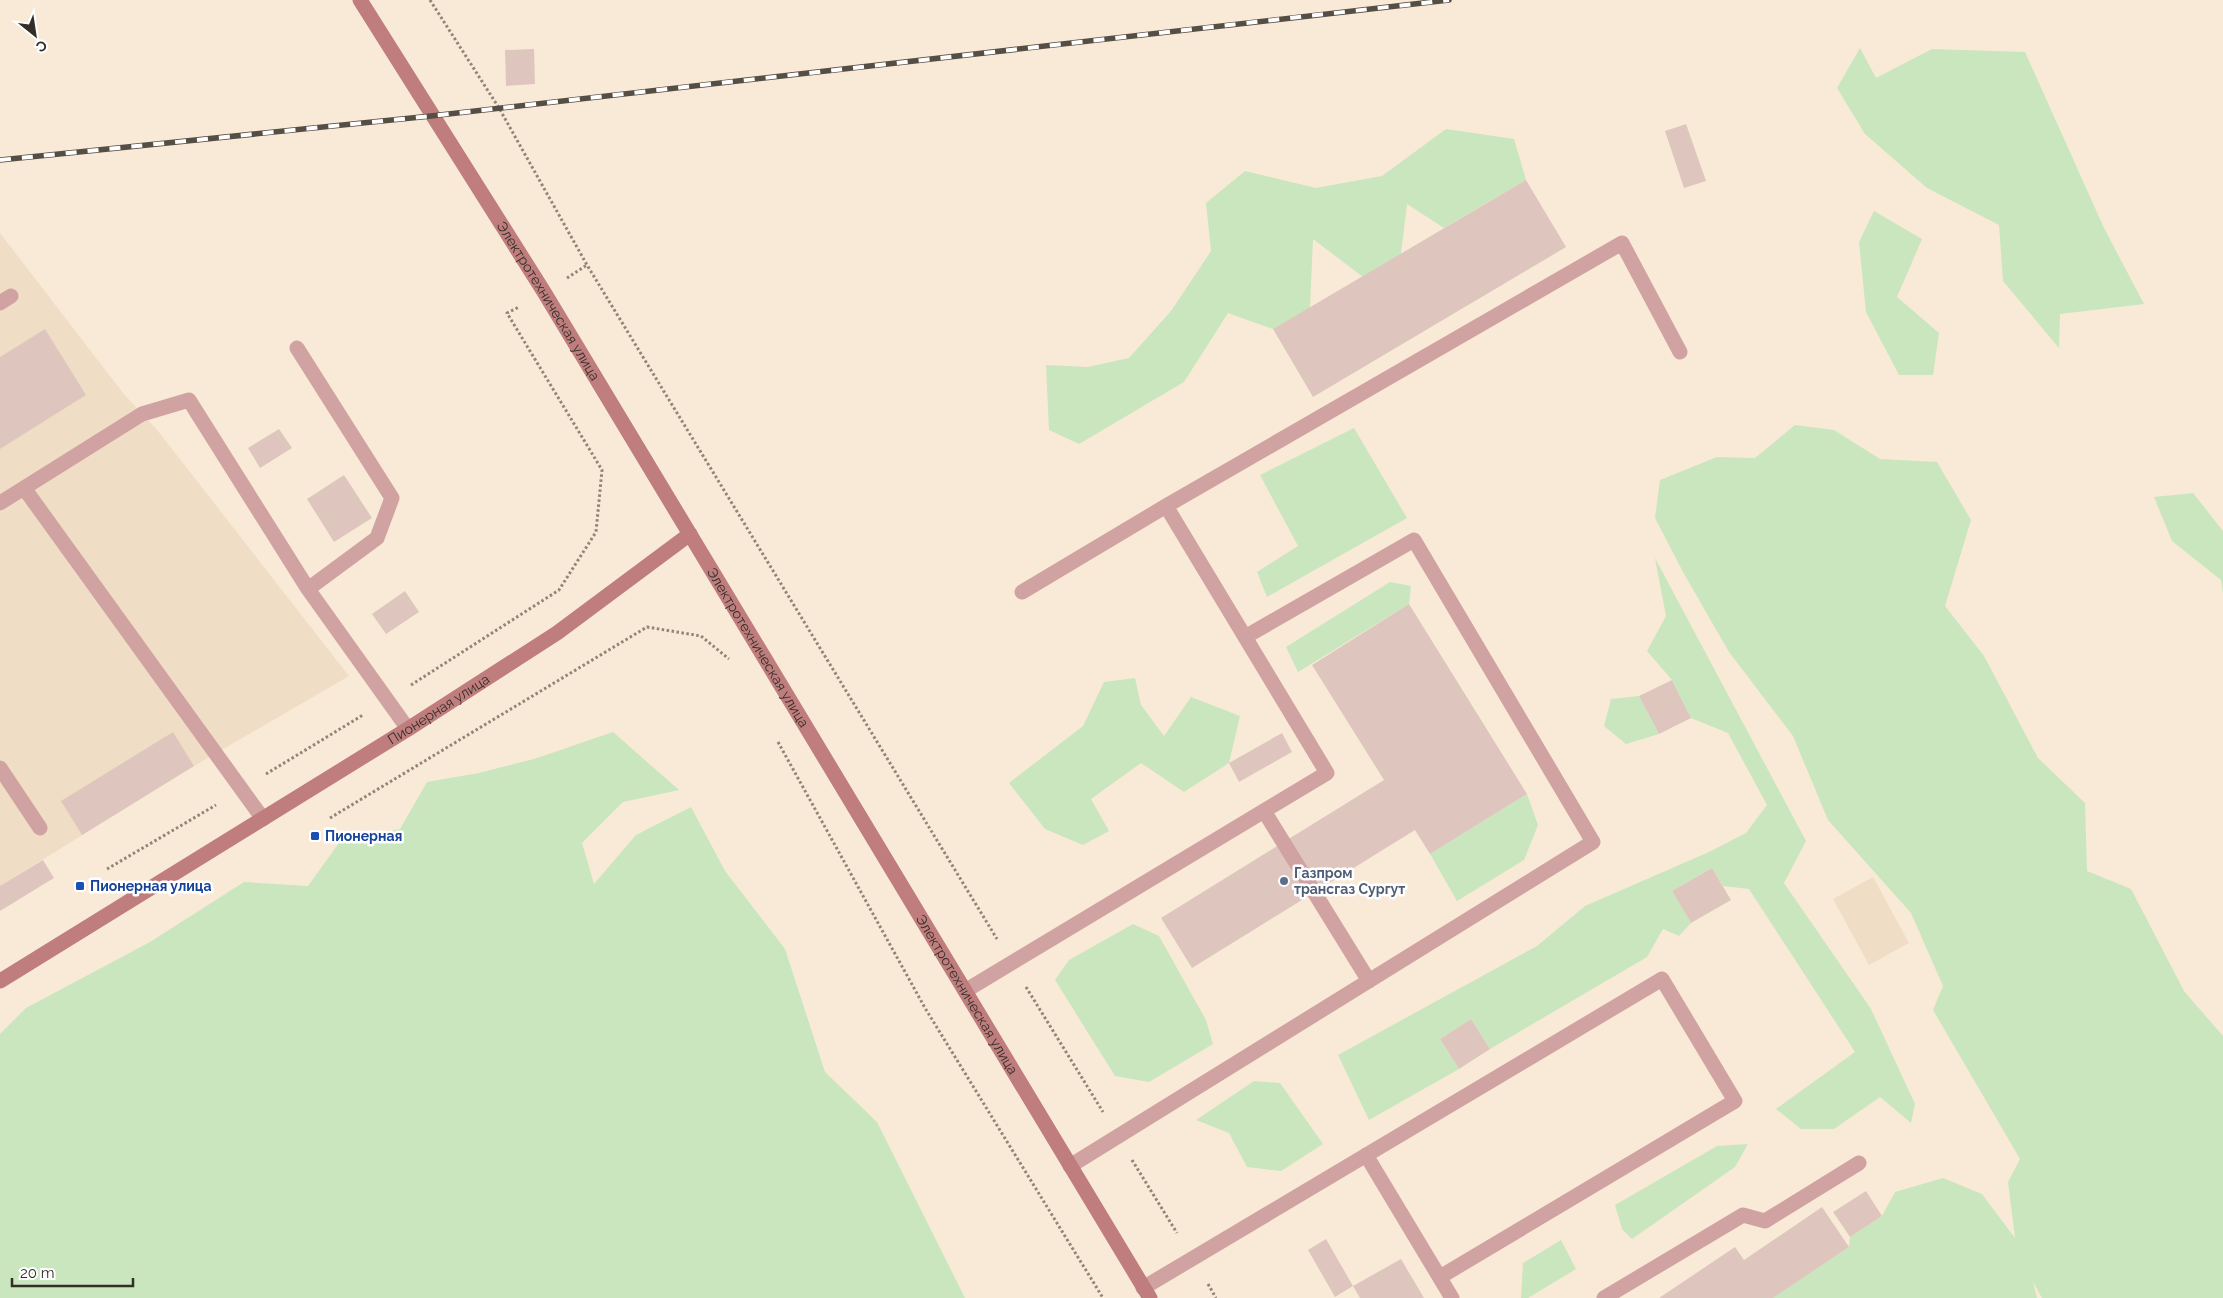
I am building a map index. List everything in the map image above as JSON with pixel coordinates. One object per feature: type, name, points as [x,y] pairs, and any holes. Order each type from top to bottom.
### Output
[{"type":"main road","name":"Электротехническая улица","points":[[360,0],[544,292],[1146,1293]]},
{"type":"main road","name":"Пионерная улица","points":[[0,981],[408,729],[556,633],[690,534]]},
{"type":"lane","points":[[1022,592],[1166,506],[1622,243],[1680,352]]},
{"type":"lane","points":[[297,348],[392,498],[377,538],[308,589]]},
{"type":"lane","points":[[0,503],[142,414],[189,400],[308,589],[408,729]]},
{"type":"lane","points":[[24,488],[263,819]]},
{"type":"lane","points":[[965,991],[1327,773],[1166,506]]},
{"type":"lane","points":[[1070,1166],[1593,842],[1414,540],[1245,637]]},
{"type":"lane","points":[[0,768],[40,828]]},
{"type":"lane","points":[[1264,811],[1369,981]]},
{"type":"lane","points":[[1146,1293],[1192,1258],[1662,979],[1735,1101],[1440,1277]]},
{"type":"lane","points":[[1366,1155],[1452,1298]]},
{"type":"lane","points":[[1604,1298],[1743,1215],[1765,1221],[1859,1163]]},
{"type":"path","points":[[430,0],[499,108],[587,265],[1216,1298]]},
{"type":"path","points":[[107,869],[388,700],[559,590],[596,532],[602,470],[508,314],[587,265]]},
{"type":"path","points":[[330,818],[647,627],[700,636],[735,664]]},
{"type":"path","points":[[778,741],[924,1008],[1103,1298]]},
{"type":"shaded area","points":[[0,233],[123,393],[158,431],[349,676],[194,766],[0,886]]},
{"type":"shaded area","points":[[1873,877],[1909,943],[1869,965],[1833,899]]},
{"type":"green space","points":[[1860,48],[1876,78],[1932,49],[2025,52],[2104,228],[2144,304],[2060,314],[2059,348],[2003,281],[1999,225],[1927,188],[1865,134],[1837,88]]},
{"type":"green space","points":[[1446,129],[1514,139],[1526,180],[1444,228],[1407,204],[1401,254],[1363,277],[1313,239],[1310,308],[1273,329],[1228,313],[1184,382],[1079,444],[1049,430],[1046,365],[1088,367],[1129,358],[1171,311],[1211,251],[1206,203],[1245,171],[1316,188],[1382,176]]},
{"type":"green space","points":[[1874,211],[1922,239],[1897,297],[1939,333],[1933,375],[1899,375],[1866,312],[1859,242]]},
{"type":"green space","points":[[1795,425],[1834,430],[1880,459],[1937,462],[1971,520],[1945,606],[1984,656],[2038,758],[2085,803],[2087,871],[2131,889],[2184,991],[2223,1036],[2223,1298],[2042,1298],[2033,1282],[2037,1298],[1773,1298],[1849,1247],[1850,1237],[1882,1216],[1895,1192],[1943,1178],[1982,1194],[2015,1238],[2008,1182],[2020,1159],[1933,1010],[1943,986],[1911,913],[1828,820],[1793,736],[1729,652],[1683,572],[1655,518],[1660,480],[1717,457],[1755,458]]},
{"type":"green space","points":[[1354,428],[1407,518],[1267,597],[1257,572],[1298,546],[1260,475]]},
{"type":"green space","points":[[2193,493],[2223,531],[2223,594],[2221,580],[2172,541],[2154,497]]},
{"type":"green space","points":[[1655,558],[1806,841],[1784,883],[1871,1009],[1915,1104],[1911,1123],[1880,1097],[1834,1129],[1801,1129],[1776,1109],[1855,1052],[1749,889],[1723,886],[1712,868],[1672,891],[1691,923],[1679,936],[1663,929],[1647,957],[1490,1049],[1471,1019],[1440,1039],[1459,1069],[1369,1120],[1338,1055],[1537,946],[1585,906],[1709,852],[1746,833],[1767,805],[1728,733],[1691,718],[1672,680],[1647,651],[1666,616]]},
{"type":"green space","points":[[1390,582],[1411,586],[1409,604],[1298,672],[1286,647]]},
{"type":"green space","points":[[1135,678],[1141,705],[1164,736],[1191,697],[1240,716],[1229,763],[1184,792],[1141,763],[1091,799],[1109,831],[1083,845],[1045,829],[1009,783],[1083,726],[1104,682]]},
{"type":"green space","points":[[1639,696],[1659,734],[1626,744],[1604,726],[1611,699]]},
{"type":"green space","points":[[613,732],[679,790],[623,802],[582,843],[594,884],[636,835],[691,807],[725,871],[785,949],[825,1072],[877,1122],[965,1298],[0,1298],[0,1034],[26,1008],[150,942],[244,882],[308,886],[339,843],[400,829],[427,782],[479,773],[534,759]]},
{"type":"green space","points":[[1527,794],[1538,825],[1524,860],[1457,901],[1430,854]]},
{"type":"green space","points":[[1133,924],[1159,936],[1206,1020],[1213,1044],[1149,1082],[1115,1076],[1055,980],[1069,960]]},
{"type":"green space","points":[[1254,1081],[1280,1083],[1323,1144],[1281,1171],[1247,1167],[1229,1133],[1196,1120]]},
{"type":"green space","points":[[1748,1144],[1735,1167],[1632,1239],[1622,1229],[1615,1205],[1717,1146]]},
{"type":"green space","points":[[1561,1240],[1576,1269],[1528,1298],[1521,1298],[1523,1263]]},
{"type":"building","points":[[534,49],[535,84],[506,86],[505,50]]},
{"type":"building","points":[[1686,124],[1706,181],[1684,188],[1665,131]]},
{"type":"building","points":[[1526,180],[1566,247],[1313,397],[1273,329]]},
{"type":"building","points":[[45,329],[86,395],[0,449],[0,357]]},
{"type":"building","points":[[279,429],[292,448],[260,468],[248,448]]},
{"type":"building","points":[[344,475],[372,518],[334,542],[307,499]]},
{"type":"building","points":[[405,591],[419,612],[386,634],[372,614]]},
{"type":"building","points":[[1409,604],[1527,794],[1430,854],[1415,830],[1192,968],[1161,918],[1384,780],[1312,665]]},
{"type":"building","points":[[1672,680],[1691,718],[1659,734],[1639,696]]},
{"type":"building","points":[[173,732],[194,766],[82,835],[61,801]]},
{"type":"building","points":[[1282,733],[1292,752],[1239,782],[1229,763]]},
{"type":"building","points":[[43,860],[54,878],[0,911],[0,886]]},
{"type":"building","points":[[1712,868],[1731,900],[1691,923],[1672,891]]},
{"type":"building","points":[[1471,1019],[1490,1049],[1459,1069],[1440,1039]]},
{"type":"building","points":[[1866,1191],[1882,1216],[1850,1237],[1833,1212]]},
{"type":"building","points":[[1822,1207],[1849,1247],[1773,1298],[1659,1298],[1735,1247],[1744,1260]]},
{"type":"building","points":[[1326,1239],[1353,1286],[1335,1297],[1308,1250]]},
{"type":"building","points":[[1401,1259],[1424,1298],[1360,1298],[1353,1286]]},
{"type":"railway","points":[[0,160],[431,116],[1449,0]]},
{"type":"place","name":"Пионерная","points":[[315,836]]},
{"type":"place","name":"Газпром трансгаз Сургут","points":[[1284,881]]},
{"type":"place","name":"Пионерная улица","points":[[80,886]]}]
